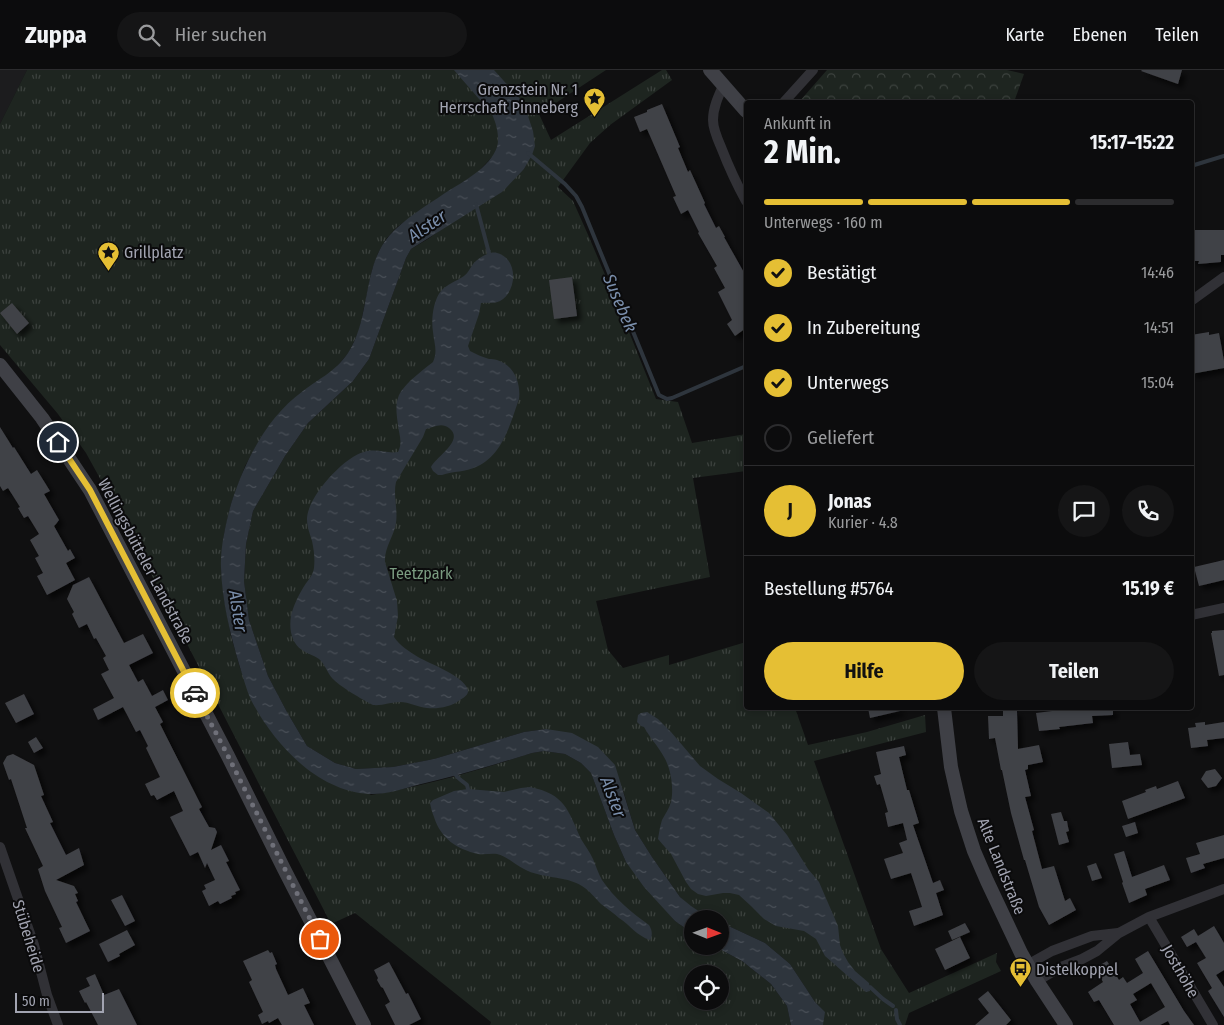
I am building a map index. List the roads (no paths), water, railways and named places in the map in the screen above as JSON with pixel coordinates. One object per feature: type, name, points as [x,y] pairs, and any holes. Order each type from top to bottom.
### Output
[{"type":"main road","points":[[710,70],[744,109]]},
{"type":"main road","name":"Wellingsbütteler Landstraße","points":[[0,365],[42,418],[90,490],[228,756],[364,1025]]},
{"type":"main road","name":"Alte Landstraße","points":[[944,710],[951,767],[961,811],[974,850],[1027,965],[1066,1025]]},
{"type":"street","points":[[786,100],[813,70]]},
{"type":"street","points":[[723,86],[715,103],[712,123],[729,167],[744,197]]},
{"type":"street","points":[[1194,299],[1224,277]]},
{"type":"street","points":[[1194,614],[1224,608]]},
{"type":"street","name":"Stübeheide","points":[[0,847],[34,945],[47,995],[58,1025]]},
{"type":"street","points":[[1037,981],[1061,967],[1097,951],[1118,933],[1150,917],[1224,889]]},
{"type":"street","name":"Josthöhe","points":[[1150,917],[1213,1025]]},
{"type":"street","points":[[1027,965],[1052,951],[1092,936],[1118,933]]},
{"type":"water","name":"Alster","points":[[454,70],[494,70],[520,99],[527,113],[533,131],[535,146],[532,155],[524,169],[502,192],[411,249],[369,359],[353,381],[308,423],[285,456],[253,511],[246,544],[244,581],[249,620],[268,676],[307,746],[335,763],[356,769],[393,767],[434,759],[524,732],[546,729],[572,733],[598,747],[615,765],[635,830],[680,897],[697,910],[684,910],[684,927],[675,921],[644,887],[626,862],[591,773],[581,763],[565,754],[544,751],[532,753],[381,794],[350,791],[315,775],[299,762],[272,733],[251,700],[227,617],[223,593],[221,552],[231,504],[250,456],[278,414],[303,391],[332,370],[348,353],[360,324],[374,262],[380,248],[389,236],[416,213],[482,168],[493,155],[498,143],[496,124],[488,108]]},
{"type":"water","points":[[489,253],[497,253],[509,261],[513,275],[512,283],[506,296],[500,301],[481,303],[468,346],[470,351],[486,358],[503,362],[512,370],[519,387],[519,399],[509,428],[499,447],[485,462],[472,469],[442,475],[438,475],[433,471],[431,467],[452,443],[454,438],[449,428],[443,425],[426,429],[396,482],[396,523],[385,557],[397,601],[398,616],[394,637],[402,646],[418,657],[447,671],[462,681],[467,687],[468,692],[465,697],[449,706],[440,708],[427,708],[400,702],[373,705],[351,693],[335,681],[321,661],[298,647],[293,639],[290,621],[293,609],[314,568],[312,541],[307,522],[309,510],[313,500],[328,479],[356,455],[368,451],[398,452],[400,442],[396,408],[397,401],[400,393],[408,383],[433,362],[435,351],[432,327],[434,305],[438,295],[446,286],[465,275],[482,256]]},
{"type":"water","points":[[647,712],[658,719],[671,732],[700,766],[769,813],[787,835],[808,869],[819,882],[838,926],[843,953],[855,971],[869,983],[870,991],[866,992],[825,956],[816,939],[804,931],[776,926],[764,919],[739,895],[723,893],[706,896],[698,894],[691,889],[671,854],[658,839],[662,820],[671,802],[672,785],[664,757],[644,727],[637,722],[638,715]]},
{"type":"water","points":[[530,787],[551,794],[564,805],[592,856],[602,880],[624,905],[649,925],[652,932],[650,940],[637,933],[582,886],[568,880],[531,872],[501,855],[478,854],[457,846],[445,837],[437,825],[430,803],[454,791],[468,789],[504,792]]},
{"type":"water","points":[[729,926],[765,943],[790,964],[815,1002],[825,1012],[823,1025],[791,1025],[787,1006],[771,984],[742,961],[729,954]]},
{"type":"waterway","name":"Susebek","points":[[528,153],[565,184],[576,196],[582,207],[659,395],[667,399],[672,398],[744,367]]},
{"type":"waterway","name":"Susebek","points":[[1194,165],[1224,156]]},
{"type":"waterway","points":[[476,204],[489,253]]},
{"type":"waterway","points":[[454,772],[467,785],[468,789]]},
{"type":"waterway","points":[[870,987],[893,1006]]},
{"type":"waterway","points":[[896,1010],[900,1025]]},
{"type":"place","name":"Grenzstein Nr. 1 Herrschaft Pinneberg","points":[[594,117]]},
{"type":"place","name":"Grillplatz","points":[[108,271]]},
{"type":"place","name":"Distelkoppel","points":[[1020,988]]},
{"type":"park label","name":"Teetzpark","points":[[421,573]]}]
